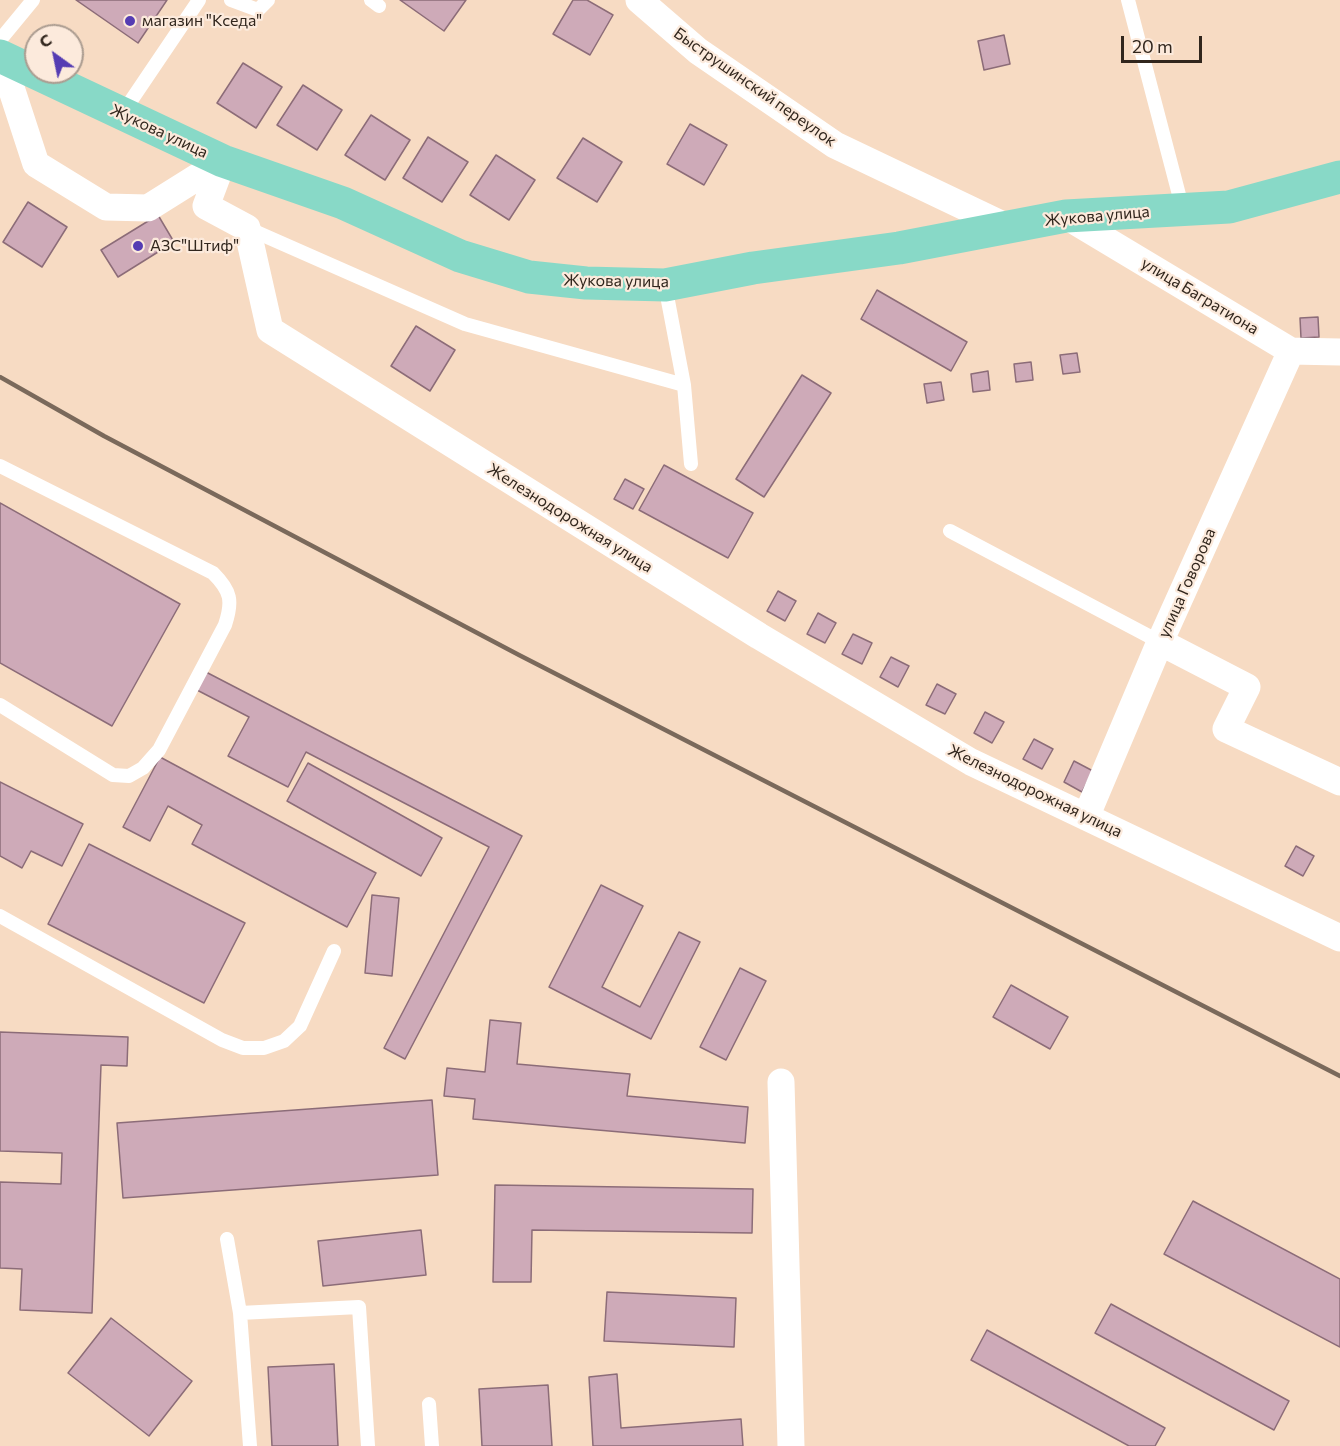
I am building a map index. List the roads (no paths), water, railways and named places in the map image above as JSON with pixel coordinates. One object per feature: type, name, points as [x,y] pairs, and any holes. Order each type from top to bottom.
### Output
[{"type":"main road","name":"Жукова улица","points":[[0,51],[122,114],[224,161],[343,203],[460,256],[529,277],[585,283],[665,285],[753,268],[899,248],[1066,216],[1229,207],[1340,177]]},
{"type":"street","name":"Быструшинский переулок","points":[[639,0],[699,51],[835,145],[1007,227]]},
{"type":"street","points":[[0,51],[36,164],[105,207],[148,208],[224,161]]},
{"type":"street","points":[[224,161],[206,206],[247,228]]},
{"type":"street","name":"улица Багратиона","points":[[1066,216],[1291,351],[1340,352]]},
{"type":"street","name":"Железнодорожная улица","points":[[247,228],[270,330],[800,660],[971,762],[1340,938]]},
{"type":"street","name":"улица Говорова","points":[[1086,817],[1160,642],[1291,351]]},
{"type":"street","points":[[1160,642],[1247,687],[1226,729],[1340,781]]},
{"type":"street","points":[[781,1082],[791,1446]]},
{"type":"lane","points":[[0,51],[33,0]]},
{"type":"lane","points":[[122,114],[199,0]]},
{"type":"lane","points":[[231,0],[258,10],[268,0]]},
{"type":"lane","points":[[1128,0],[1183,210]]},
{"type":"lane","points":[[247,228],[465,324],[684,385]]},
{"type":"lane","points":[[665,285],[684,385],[691,464]]},
{"type":"lane","points":[[0,466],[213,573],[223,583],[230,598],[230,609],[225,625],[159,750],[144,768],[129,776],[113,775],[0,705]]},
{"type":"lane","points":[[950,531],[1160,642]]},
{"type":"lane","points":[[0,916],[222,1041],[243,1048],[264,1048],[284,1041],[300,1026],[334,951]]},
{"type":"lane","points":[[226,1239],[240,1313],[250,1446]]},
{"type":"lane","points":[[240,1313],[359,1307],[368,1446]]},
{"type":"lane","points":[[429,1404],[432,1446]]},
{"type":"railway","points":[[0,377],[104,436],[519,655],[1340,1076]]},
{"type":"place","name":"магазин \"Кседа\"","points":[[130,21]]},
{"type":"place","name":"АЗС\"Штиф\"","points":[[138,246]]}]
